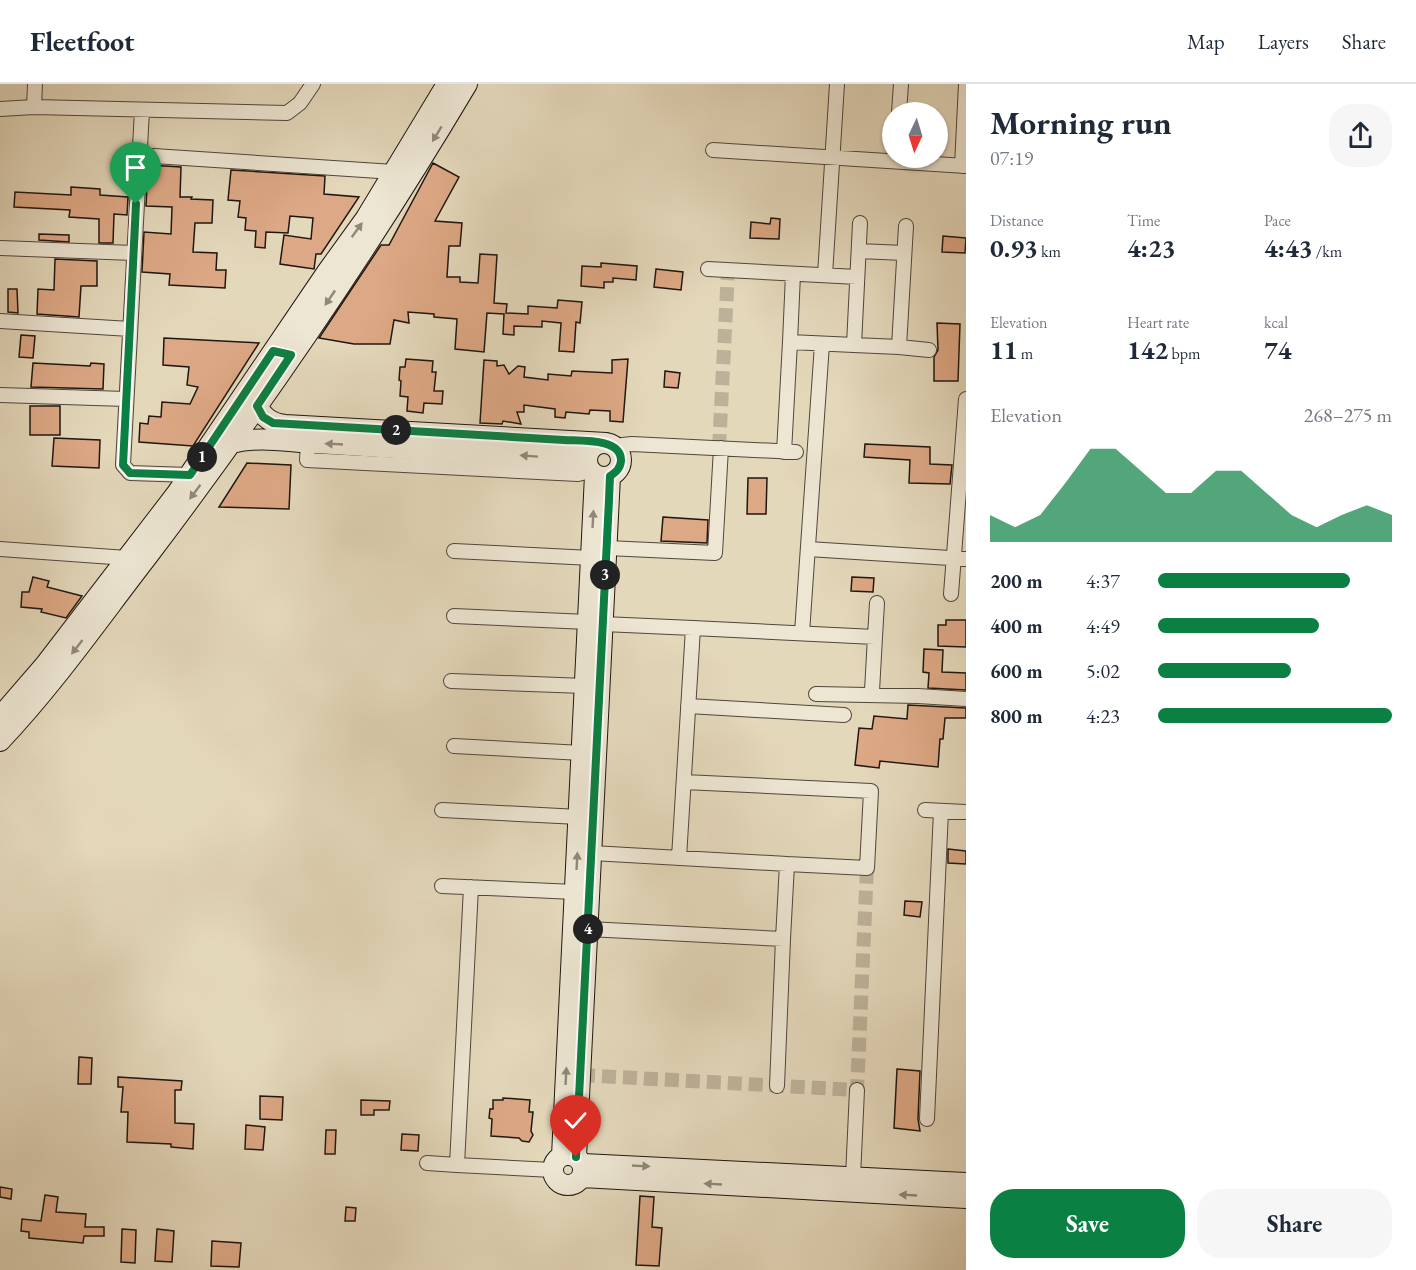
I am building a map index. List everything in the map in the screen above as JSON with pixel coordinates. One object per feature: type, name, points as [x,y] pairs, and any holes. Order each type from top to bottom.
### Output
[{"type":"street","points":[[34,107],[35,84]]},
{"type":"street","points":[[0,109],[34,107],[288,113],[300,103],[313,84]]},
{"type":"street","points":[[0,741],[23,716],[96,611],[231,443],[257,406],[282,353],[447,84]]},
{"type":"street","points":[[0,717],[96,611],[127,558],[408,183],[467,84]]},
{"type":"street","points":[[825,275],[837,84]]},
{"type":"street","points":[[900,102],[901,84]]},
{"type":"street","points":[[948,165],[964,166],[966,84]]},
{"type":"street","points":[[142,110],[123,465],[130,473],[190,475]]},
{"type":"street","points":[[714,150],[882,160]]},
{"type":"street","points":[[139,155],[394,172]]},
{"type":"street","points":[[854,345],[860,224]]},
{"type":"street","points":[[899,348],[906,226]]},
{"type":"street","points":[[0,248],[134,253]]},
{"type":"street","points":[[859,251],[904,253]]},
{"type":"street","points":[[708,269],[857,277]]},
{"type":"street","points":[[257,406],[263,417],[273,423],[285,425],[790,452],[790,342],[793,274]]},
{"type":"street","points":[[0,321],[130,329]]},
{"type":"street","points":[[790,342],[929,350]]},
{"type":"street","points":[[802,633],[822,344]]},
{"type":"street","points":[[0,395],[126,399]]},
{"type":"street","points":[[951,594],[959,559],[966,399]]},
{"type":"street","points":[[231,443],[254,438],[617,472],[621,458],[618,451],[609,444]]},
{"type":"street","points":[[571,1165],[592,853],[599,553],[596,470],[592,448],[609,444]]},
{"type":"street","points":[[453,551],[715,553],[721,448]]},
{"type":"street","points":[[0,549],[127,558]]},
{"type":"street","points":[[808,549],[959,559]]},
{"type":"street","points":[[872,691],[877,603]]},
{"type":"street","points":[[454,616],[875,637]]},
{"type":"street","points":[[571,1165],[575,892],[585,686],[596,623]]},
{"type":"street","points":[[679,858],[693,628]]},
{"type":"street","points":[[451,681],[585,686]]},
{"type":"street","points":[[816,694],[966,699]]},
{"type":"street","points":[[688,706],[844,715]]},
{"type":"street","points":[[454,746],[582,753]]},
{"type":"street","points":[[592,853],[867,868],[871,786],[684,782]]},
{"type":"street","points":[[442,810],[579,817]]},
{"type":"street","points":[[925,810],[966,812]]},
{"type":"street","points":[[927,1119],[941,811]]},
{"type":"street","points":[[777,1086],[787,864]]},
{"type":"street","points":[[442,886],[575,892]]},
{"type":"street","points":[[458,1165],[471,887]]},
{"type":"street","points":[[588,929],[783,939]]},
{"type":"street","points":[[851,1183],[857,1090]]},
{"type":"street","points":[[427,1163],[571,1165],[851,1183],[966,1183]]},
{"type":"street","points":[[851,1183],[966,1198]]},
{"type":"building","points":[[433,163],[459,177],[435,221],[462,223],[460,246],[449,246],[447,277],[460,277],[460,282],[478,283],[480,254],[497,255],[494,303],[507,304],[506,313],[528,314],[528,306],[557,308],[558,300],[582,302],[580,323],[576,322],[574,352],[559,351],[561,323],[542,321],[542,327],[514,326],[514,335],[503,334],[504,314],[487,313],[484,352],[455,349],[457,319],[434,317],[434,314],[408,312],[409,323],[394,320],[390,344],[354,344],[319,338],[381,245],[389,245]]},
{"type":"building","points":[[148,165],[181,167],[180,197],[213,200],[212,223],[195,223],[193,252],[217,253],[216,270],[226,270],[225,288],[169,285],[170,274],[142,272],[144,232],[171,234],[172,207],[146,206]]},
{"type":"building","points":[[231,170],[325,176],[324,194],[359,197],[321,254],[316,254],[314,269],[280,264],[284,235],[311,239],[313,218],[290,216],[288,233],[266,232],[265,248],[255,247],[256,231],[245,230],[246,218],[238,217],[240,201],[228,200]]},
{"type":"building","points":[[71,187],[100,189],[100,195],[128,197],[127,215],[114,214],[113,243],[99,243],[99,219],[69,217],[70,210],[14,207],[15,192],[71,195]]},
{"type":"building","points":[[771,218],[780,219],[779,239],[750,238],[751,222],[770,224]]},
{"type":"building","points":[[39,234],[69,235],[69,242],[39,240]]},
{"type":"building","points":[[943,236],[966,238],[965,253],[942,252]]},
{"type":"building","points":[[55,259],[97,261],[97,286],[81,286],[79,317],[37,314],[38,289],[54,290]]},
{"type":"building","points":[[601,263],[637,266],[636,280],[613,278],[613,282],[604,282],[604,288],[581,286],[582,266],[601,267]]},
{"type":"building","points":[[656,269],[683,272],[681,290],[654,287]]},
{"type":"building","points":[[8,289],[17,289],[18,313],[8,312]]},
{"type":"building","points":[[937,323],[960,324],[958,381],[934,381],[934,357],[938,350]]},
{"type":"building","points":[[21,335],[35,336],[33,358],[19,357]]},
{"type":"building","points":[[164,338],[259,343],[193,446],[139,442],[140,423],[148,424],[149,416],[161,417],[162,402],[190,404],[198,387],[187,385],[189,367],[163,365]]},
{"type":"building","points":[[406,359],[433,361],[432,372],[436,372],[434,391],[443,391],[442,404],[424,403],[423,413],[407,411],[408,397],[400,396],[401,381],[399,380],[400,367],[405,367]]},
{"type":"building","points":[[628,359],[623,422],[610,421],[610,411],[590,410],[589,414],[566,412],[565,418],[555,417],[555,409],[524,405],[524,412],[517,412],[521,424],[503,421],[502,424],[480,423],[484,360],[497,361],[497,366],[504,365],[509,374],[518,366],[525,367],[524,377],[548,380],[548,374],[571,376],[572,371],[612,373],[612,360]]},
{"type":"building","points":[[33,363],[90,366],[91,363],[104,364],[103,389],[31,387]]},
{"type":"building","points":[[665,371],[680,373],[678,388],[664,387]]},
{"type":"building","points":[[30,406],[60,406],[60,435],[30,435]]},
{"type":"building","points":[[54,438],[100,440],[99,468],[52,466]]},
{"type":"building","points":[[865,444],[930,447],[930,464],[952,465],[950,484],[909,483],[910,460],[864,457]]},
{"type":"building","points":[[247,463],[291,465],[289,509],[219,507]]},
{"type":"building","points":[[748,478],[767,478],[766,514],[747,514]]},
{"type":"building","points":[[663,517],[708,520],[707,543],[661,541]]},
{"type":"building","points":[[33,577],[49,581],[47,587],[82,596],[66,618],[41,612],[42,609],[21,607],[22,592],[29,592]]},
{"type":"building","points":[[852,577],[874,578],[873,592],[851,591]]},
{"type":"building","points":[[946,620],[966,620],[966,647],[938,646],[938,625],[946,625]]},
{"type":"building","points":[[924,649],[943,650],[942,672],[966,673],[966,690],[928,688],[929,673],[923,672]]},
{"type":"building","points":[[908,705],[966,708],[966,718],[945,718],[943,739],[940,739],[938,767],[880,761],[879,768],[855,765],[859,728],[872,729],[874,716],[907,719]]},
{"type":"building","points":[[948,849],[966,851],[966,864],[948,863]]},
{"type":"building","points":[[905,901],[922,902],[920,917],[904,915]]},
{"type":"building","points":[[79,1057],[92,1058],[91,1084],[78,1084]]},
{"type":"building","points":[[897,1069],[920,1071],[918,1119],[920,1131],[894,1128]]},
{"type":"building","points":[[118,1077],[182,1081],[181,1090],[175,1090],[175,1123],[194,1124],[193,1149],[171,1147],[171,1144],[127,1142],[128,1112],[121,1112],[123,1087],[118,1087]]},
{"type":"building","points":[[260,1096],[283,1097],[282,1120],[260,1119]]},
{"type":"building","points":[[503,1098],[530,1100],[529,1112],[533,1112],[531,1131],[533,1135],[529,1142],[519,1138],[491,1136],[490,1109],[493,1109],[493,1100],[503,1100]]},
{"type":"building","points":[[361,1100],[390,1101],[389,1110],[374,1110],[374,1115],[361,1115]]},
{"type":"building","points":[[246,1125],[265,1127],[263,1150],[245,1149]]},
{"type":"building","points":[[326,1130],[336,1130],[335,1154],[325,1154]]},
{"type":"building","points":[[402,1134],[419,1135],[418,1151],[401,1150]]},
{"type":"building","points":[[0,1187],[12,1189],[11,1199],[0,1197]]},
{"type":"building","points":[[45,1195],[58,1197],[56,1212],[86,1214],[85,1227],[104,1227],[104,1236],[84,1236],[83,1243],[29,1238],[29,1232],[21,1231],[22,1219],[41,1221]]},
{"type":"building","points":[[640,1196],[654,1197],[652,1227],[662,1228],[659,1266],[636,1265]]},
{"type":"building","points":[[346,1207],[356,1208],[355,1221],[345,1221]]},
{"type":"building","points":[[122,1229],[136,1230],[135,1263],[121,1262]]},
{"type":"building","points":[[157,1229],[174,1231],[172,1262],[155,1261]]},
{"type":"building","points":[[212,1241],[241,1243],[239,1267],[211,1266]]},
{"type":"tunnel","points":[[719,448],[728,270]]},
{"type":"tunnel","points":[[581,1075],[857,1090],[867,868]]},
{"type":"route","points":[[136,204],[123,465],[130,473],[190,475],[273,351],[291,355],[257,406],[263,417],[273,423],[606,443],[618,451],[621,458],[620,465],[617,472],[610,476],[576,1157]]}]
